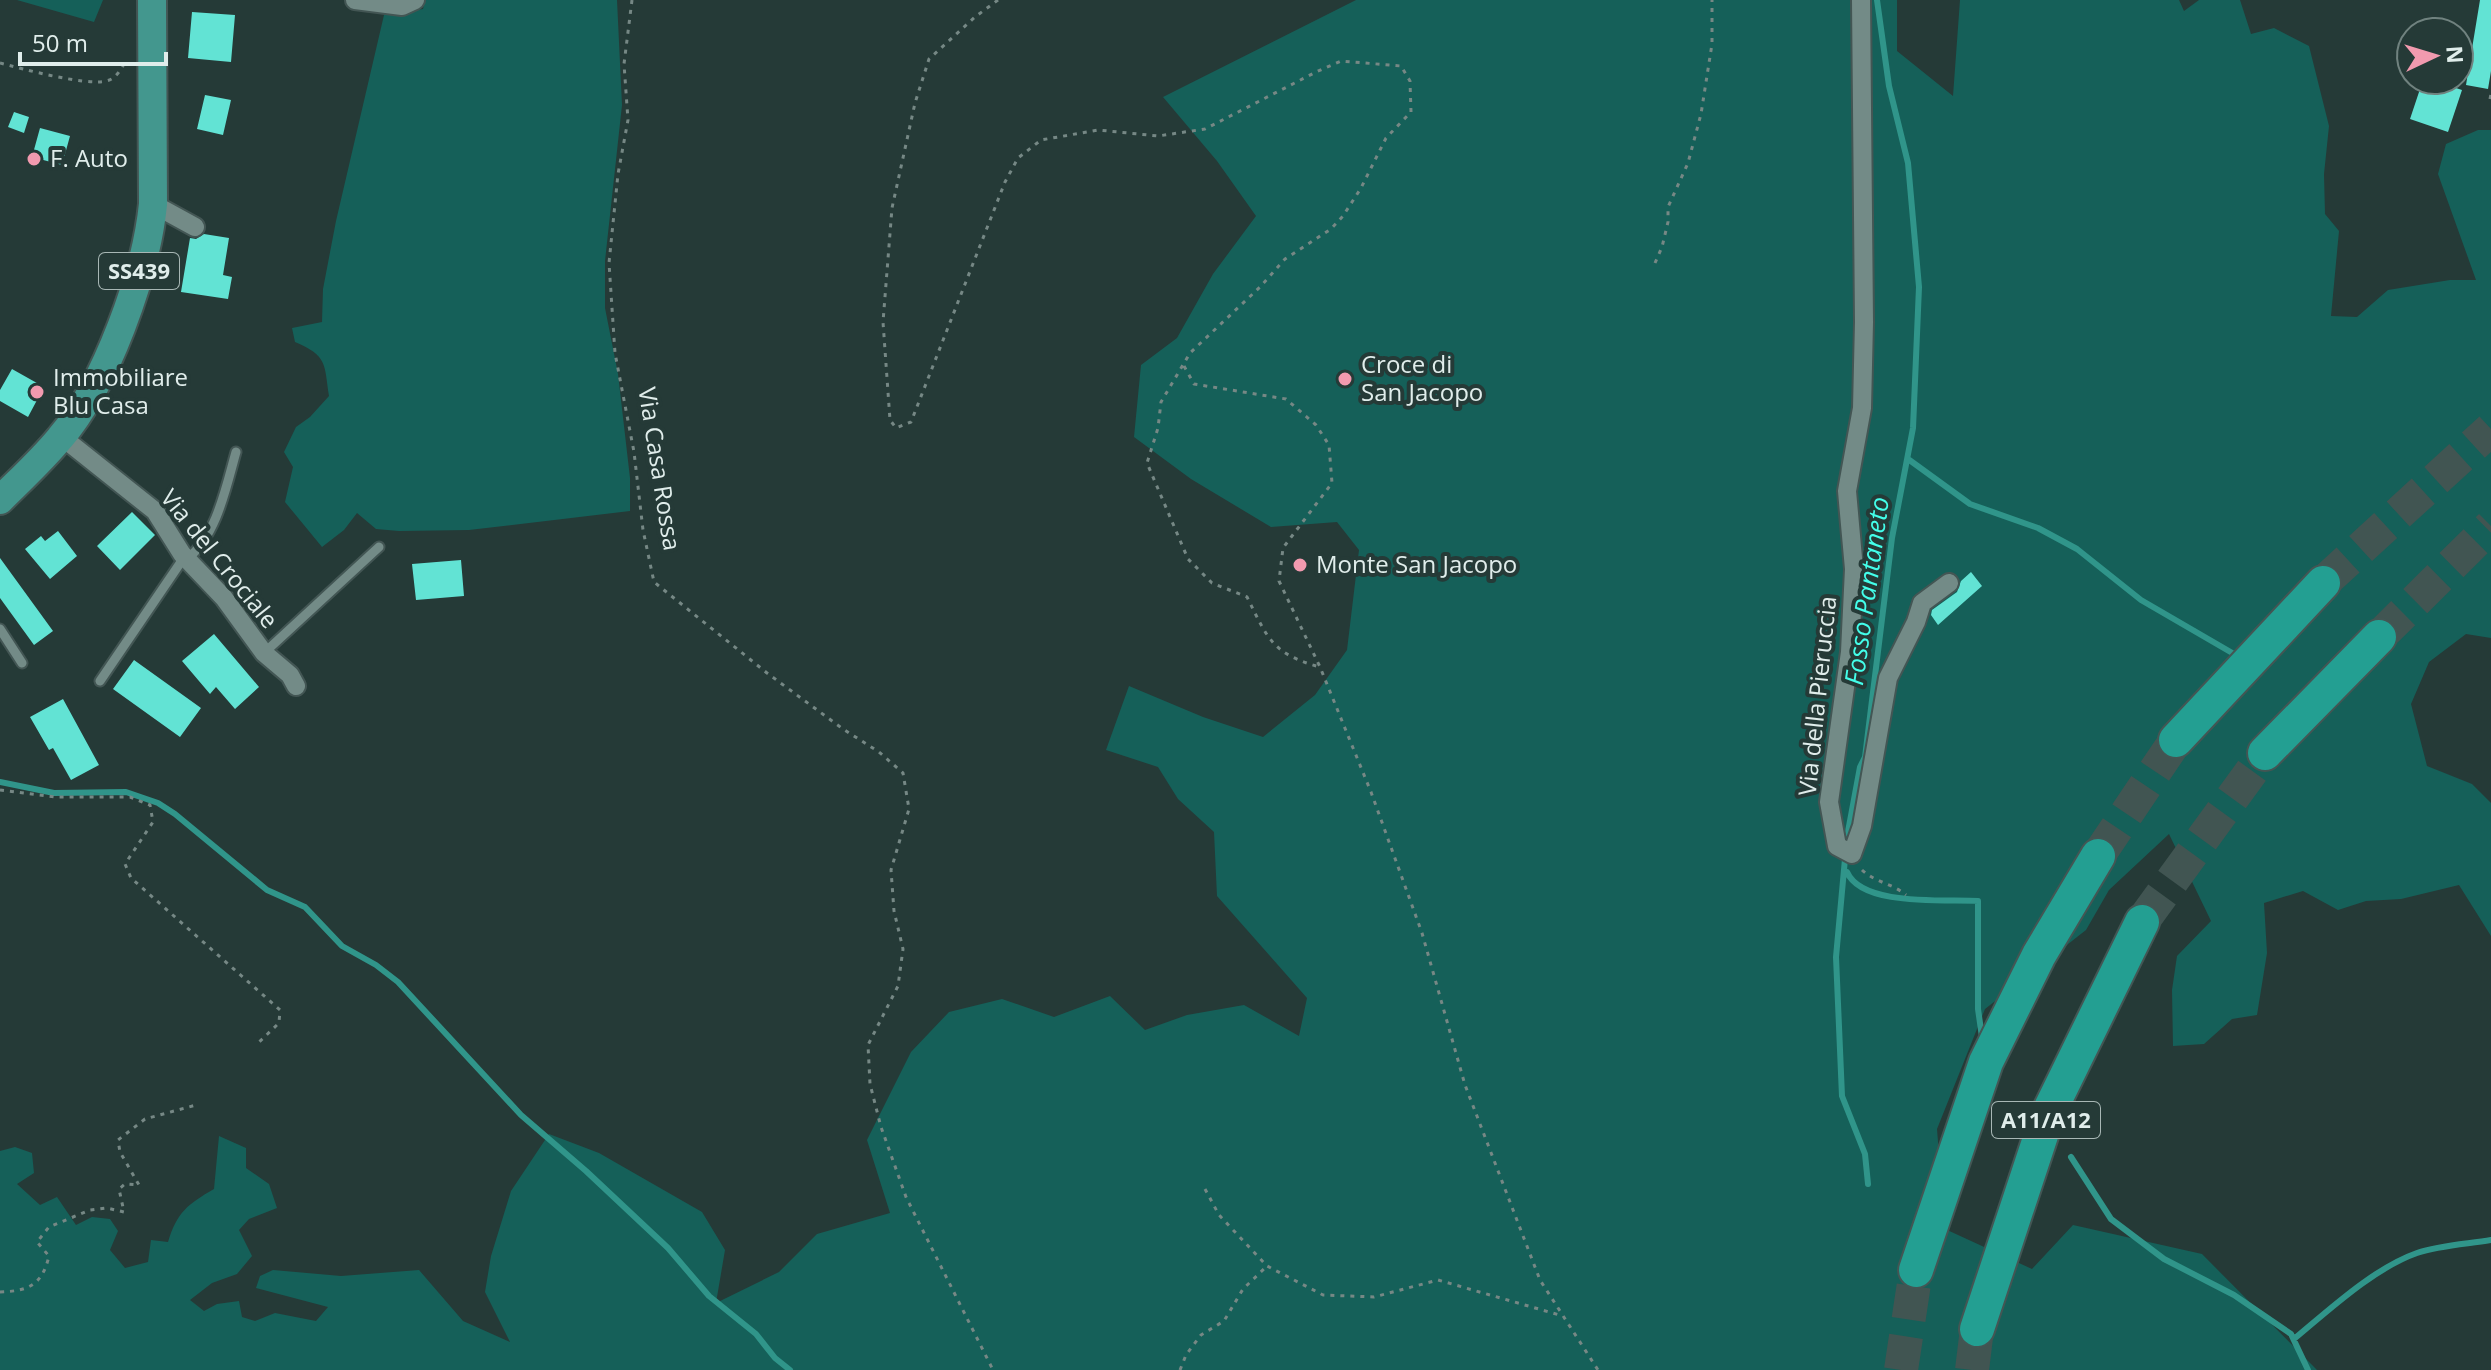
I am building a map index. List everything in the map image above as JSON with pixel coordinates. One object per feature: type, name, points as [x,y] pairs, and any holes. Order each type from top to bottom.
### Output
[{"type":"highway","points":[[2176,740],[2323,583]]},
{"type":"highway","points":[[2265,753],[2379,637]]},
{"type":"highway","name":"A11/A12","points":[[1916,1270],[1986,1062],[2039,955],[2098,856]]},
{"type":"highway","name":"A11/A12","points":[[1977,1329],[2048,1114],[2142,922]]},
{"type":"main road","name":"SS439","points":[[0,500],[62,437],[90,396],[124,318],[150,234],[153,204],[150,1]]},
{"type":"street","points":[[355,0],[402,6],[415,0]]},
{"type":"street","name":"Via della Pieruccia","points":[[1845,850],[1829,802],[1850,652],[1854,569],[1847,491],[1862,408],[1861,0]]},
{"type":"street","points":[[153,204],[195,227]]},
{"type":"street","name":"Via del Crociale","points":[[62,437],[155,511],[186,558],[224,598],[264,653],[290,675],[296,686]]},
{"type":"street","points":[[1845,850],[1862,826],[1888,678],[1922,603],[1949,583]]},
{"type":"lane","points":[[100,681],[186,558],[197,551],[209,530],[236,452]]},
{"type":"lane","points":[[264,653],[379,547]]},
{"type":"lane","points":[[0,629],[22,663]]},
{"type":"path","name":"Via Casa Rossa","points":[[632,0],[624,64],[628,120],[618,174],[609,263],[615,353],[654,582],[767,673],[879,752],[903,773],[909,809],[891,870],[894,911],[903,949],[898,986],[868,1045],[870,1084],[881,1127],[906,1197],[993,1370]]},
{"type":"path","points":[[998,0],[929,59],[915,103],[892,208],[883,322],[890,420],[896,428],[911,422],[1005,182],[1018,158],[1041,140],[1098,130],[1158,136],[1205,129],[1341,61],[1401,66],[1410,81],[1411,112],[1386,138],[1343,216],[1331,229],[1285,259],[1190,353],[1161,402],[1158,428],[1147,463],[1188,559],[1212,583],[1247,597],[1266,635],[1291,659],[1320,667]]},
{"type":"path","points":[[1655,263],[1668,222],[1668,207],[1688,163],[1701,114],[1712,44],[1712,0]]},
{"type":"path","points":[[0,63],[90,81],[109,81],[131,52],[152,38]]},
{"type":"path","points":[[1183,364],[1194,384],[1286,399],[1316,425],[1329,445],[1332,483],[1283,548],[1279,581],[1320,667],[1371,792],[1422,933],[1465,1085],[1540,1280],[1598,1370]]},
{"type":"path","points":[[0,790],[55,797],[130,797],[150,805],[153,822],[125,864],[131,878],[280,1010],[279,1023],[256,1045]]},
{"type":"path","points":[[1845,850],[1858,867],[1875,881],[1892,883],[1906,895]]},
{"type":"path","points":[[0,1292],[29,1289],[45,1274],[49,1256],[37,1242],[49,1227],[90,1210],[107,1208],[124,1212],[119,1189],[125,1184],[139,1185],[120,1152],[118,1140],[145,1119],[196,1105]]},
{"type":"path","points":[[1205,1189],[1219,1215],[1267,1266],[1323,1295],[1374,1297],[1438,1280],[1563,1316]]},
{"type":"path","points":[[1180,1370],[1186,1355],[1201,1335],[1224,1321],[1243,1289],[1267,1266]]},
{"type":"shaded area","points":[[17,0],[103,0],[94,22]]},
{"type":"shaded area","points":[[425,0],[617,0],[622,105],[605,261],[605,308],[618,374],[630,478],[630,511],[469,530],[399,531],[376,529],[357,513],[344,530],[322,547],[285,502],[293,467],[284,452],[296,427],[329,396],[322,362],[314,352],[295,342],[292,328],[322,322],[323,289],[336,221],[384,15],[423,9]]},
{"type":"shaded area","points":[[1356,0],[1897,0],[1897,51],[1953,96],[1960,0],[2179,0],[2184,11],[2199,0],[2240,0],[2251,34],[2274,28],[2309,46],[2329,126],[2324,174],[2325,214],[2339,231],[2331,316],[2357,317],[2388,290],[2450,280],[2476,280],[2438,174],[2446,144],[2478,130],[2491,130],[2491,638],[2466,634],[2429,662],[2411,704],[2427,766],[2472,784],[2491,803],[2491,936],[2459,885],[2401,899],[2366,901],[2338,910],[2303,891],[2264,903],[2267,953],[2257,1015],[2232,1019],[2204,1044],[2173,1046],[2172,990],[2177,956],[2211,921],[2169,834],[2109,890],[2086,930],[1985,1009],[1937,1129],[1945,1229],[2032,1269],[2073,1225],[2202,1254],[2317,1370],[0,1370],[0,1151],[15,1147],[32,1153],[34,1173],[17,1184],[40,1205],[57,1197],[76,1225],[92,1217],[110,1219],[118,1231],[110,1250],[125,1268],[148,1262],[151,1240],[168,1242],[175,1223],[185,1210],[214,1189],[219,1136],[246,1148],[246,1168],[269,1184],[277,1208],[249,1219],[239,1230],[252,1256],[237,1274],[212,1283],[190,1300],[204,1311],[217,1304],[239,1301],[242,1317],[255,1321],[275,1313],[316,1321],[328,1307],[256,1288],[260,1276],[273,1270],[341,1276],[419,1270],[463,1321],[510,1342],[485,1292],[491,1256],[511,1191],[549,1134],[599,1153],[702,1212],[725,1250],[716,1303],[779,1272],[817,1234],[890,1213],[867,1140],[911,1052],[949,1012],[1002,999],[1054,1017],[1110,996],[1145,1030],[1187,1015],[1244,1005],[1299,1036],[1307,998],[1217,896],[1214,832],[1178,799],[1158,767],[1106,750],[1129,686],[1203,717],[1263,737],[1315,695],[1347,650],[1359,550],[1337,522],[1271,527],[1191,479],[1134,437],[1141,365],[1177,338],[1213,274],[1256,216],[1217,161],[1163,97]]},
{"type":"building","points":[[2480,0],[2491,0],[2488,89],[2475,87],[2475,30]]},
{"type":"building","points":[[192,12],[235,15],[231,62],[188,58]]},
{"type":"building","points":[[205,95],[231,100],[223,135],[197,129]]},
{"type":"building","points":[[2418,96],[2460,96],[2448,132],[2410,119]]},
{"type":"building","points":[[14,112],[29,117],[24,133],[8,127]]},
{"type":"building","points":[[40,128],[70,136],[62,165],[32,157]]},
{"type":"building","points":[[204,234],[229,238],[223,275],[232,277],[228,299],[181,292],[190,238],[196,239]]},
{"type":"building","points":[[12,369],[44,387],[28,417],[0,401],[0,390]]},
{"type":"building","points":[[132,512],[155,535],[120,570],[97,546]]},
{"type":"building","points":[[58,531],[77,556],[50,579],[25,549],[41,536],[45,541]]},
{"type":"building","points":[[0,558],[53,631],[34,645],[0,598]]},
{"type":"building","points":[[461,560],[464,596],[416,600],[412,564]]},
{"type":"building","points":[[1971,572],[1982,586],[1938,625],[1931,615],[1932,610],[1957,592],[1961,581]]},
{"type":"building","points":[[214,634],[259,687],[235,709],[216,687],[210,694],[182,661]]},
{"type":"building","points":[[134,660],[201,708],[180,737],[113,689]]},
{"type":"building","points":[[63,699],[99,765],[71,780],[30,717]]},
{"type":"waterway","name":"Fosso Pantaneto","points":[[1868,1184],[1865,1154],[1842,1096],[1836,957],[1847,837],[1860,767],[1865,757],[1892,538],[1913,428],[1919,287],[1908,163],[1889,86],[1877,0]]},
{"type":"waterway","points":[[1908,459],[1970,504],[2038,528],[2077,549],[2141,600],[2234,654]]},
{"type":"waterway","points":[[0,782],[54,793],[126,792],[158,803],[267,890],[305,907],[342,946],[376,965],[398,982],[521,1115],[668,1248],[709,1296],[756,1334],[775,1358],[790,1370]]},
{"type":"waterway","points":[[1847,872],[1856,883],[1869,891],[1887,896],[1978,901],[1978,1009],[1982,1037]]},
{"type":"waterway","points":[[2071,1157],[2111,1219],[2164,1259],[2234,1295],[2291,1334],[2308,1370]]},
{"type":"waterway","points":[[2294,1339],[2352,1291],[2401,1260],[2435,1248],[2491,1240]]},
{"type":"tunnel","points":[[2323,583],[2491,429]]},
{"type":"tunnel","points":[[2379,637],[2491,526]]},
{"type":"tunnel","points":[[2098,856],[2176,740]]},
{"type":"tunnel","points":[[2142,922],[2265,753]]},
{"type":"tunnel","points":[[1901,1370],[1916,1270]]},
{"type":"tunnel","points":[[1972,1370],[1977,1329]]},
{"type":"place","name":"F. Auto","points":[[34,159]]},
{"type":"place","name":"Croce di San Jacopo","points":[[1345,379]]},
{"type":"place","name":"Immobiliare Blu Casa","points":[[37,392]]},
{"type":"place","name":"Monte San Jacopo","points":[[1300,565]]}]
